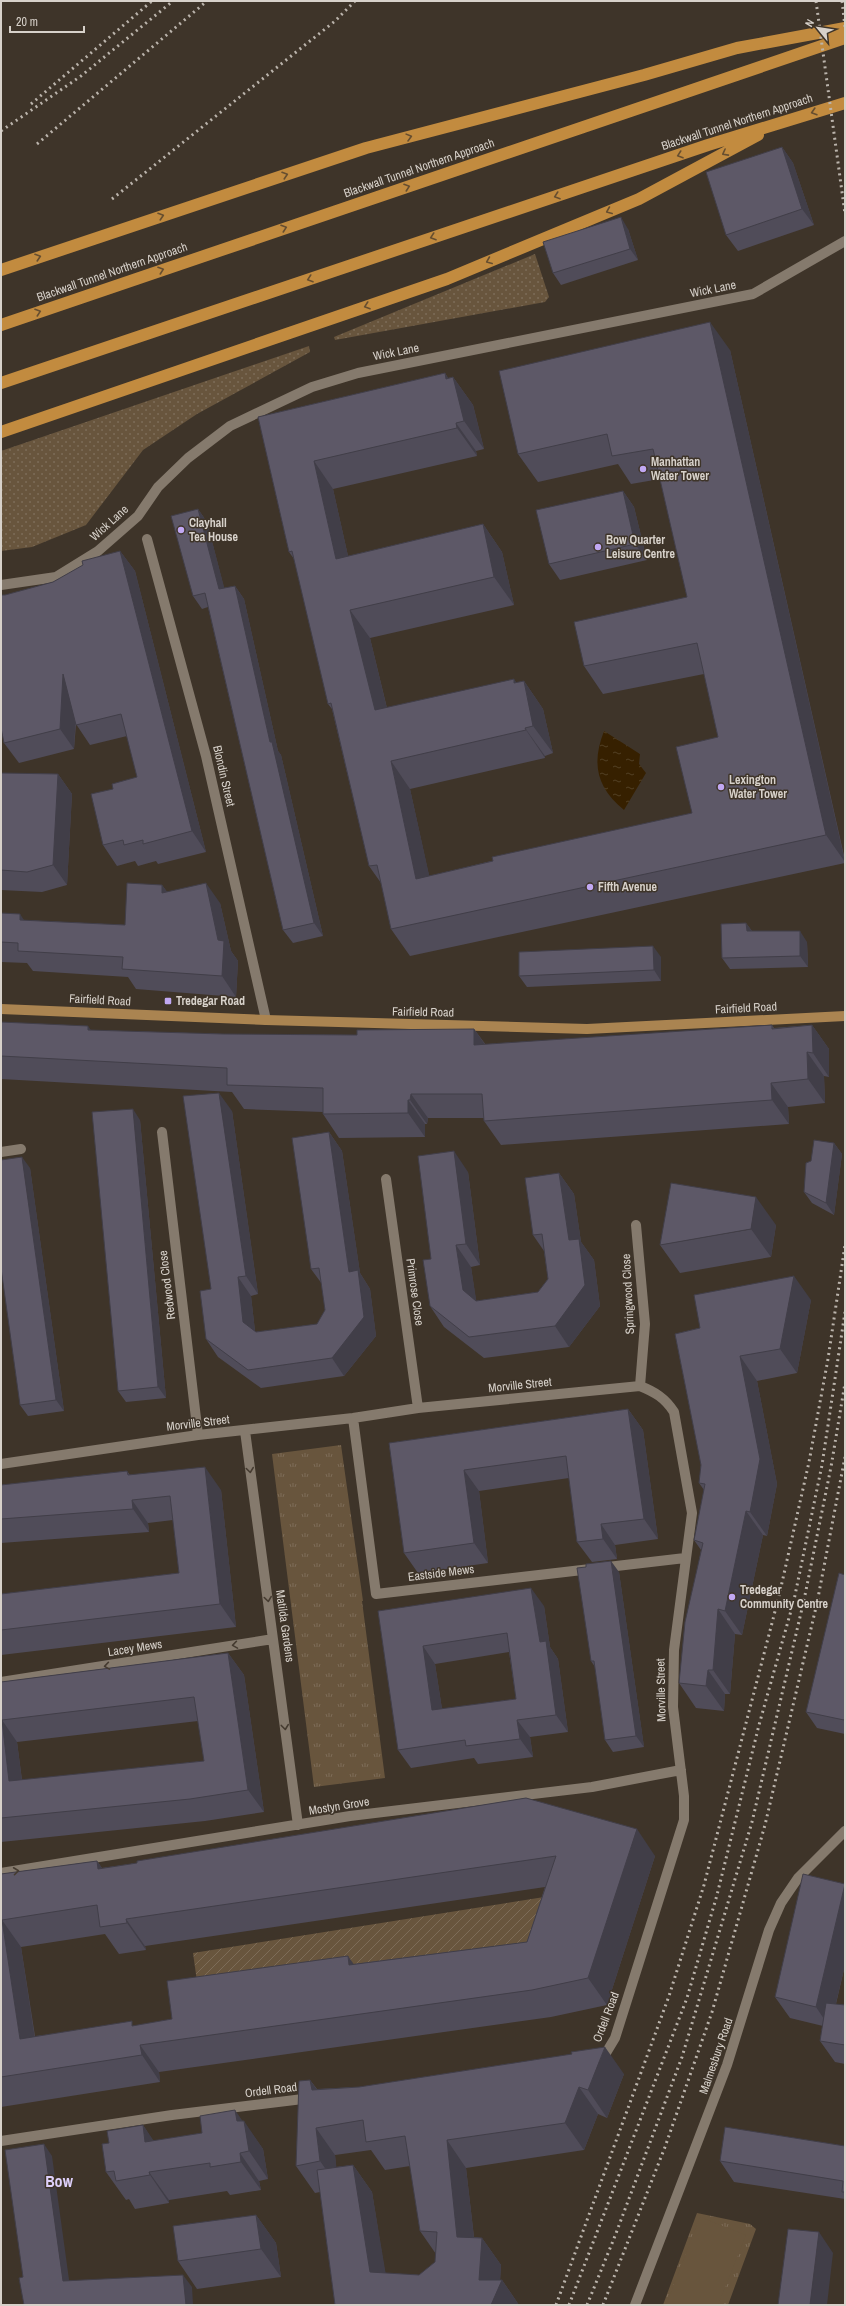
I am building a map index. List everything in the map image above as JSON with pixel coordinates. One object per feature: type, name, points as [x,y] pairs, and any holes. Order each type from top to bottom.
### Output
[{"type":"highway","points":[[1,270],[366,148],[644,75],[737,48],[845,28]]},
{"type":"highway","name":"Blackwall Tunnel Northern Approach","points":[[1,324],[845,38]]},
{"type":"highway","name":"Blackwall Tunnel Northern Approach","points":[[1,383],[784,121],[845,102]]},
{"type":"highway","points":[[1,432],[447,279],[639,199],[784,121]]},
{"type":"main road","name":"Fairfield Road","points":[[1,1009],[266,1020],[587,1029],[845,1016]]},
{"type":"street","name":"Wick Lane","points":[[1,585],[56,577],[98,551],[138,516],[158,488],[188,458],[230,426],[312,387],[358,373],[753,294],[845,241]]},
{"type":"street","name":"Blondin Street","points":[[147,539],[206,756],[266,1020]]},
{"type":"street","name":"Redwood Close","points":[[162,1132],[198,1435]]},
{"type":"street","points":[[1,1152],[22,1149]]},
{"type":"street","name":"Primrose Close","points":[[386,1179],[418,1408]]},
{"type":"street","name":"Springwood Close","points":[[636,1225],[645,1324],[640,1386]]},
{"type":"street","name":"Morville Street","points":[[1,1464],[198,1435],[353,1418],[418,1408],[640,1386],[656,1393],[667,1402],[674,1412],[692,1513],[674,1650],[673,1707],[681,1770]]},
{"type":"street","name":"Eastside Mews","points":[[353,1418],[376,1594],[685,1558]]},
{"type":"street","name":"Matilda Gardens","points":[[245,1431],[298,1825]]},
{"type":"street","name":"Lacey Mews","points":[[1,1682],[273,1639]]},
{"type":"street","name":"Mostyn Grove","points":[[1,1873],[350,1816],[592,1787],[681,1770]]},
{"type":"street","name":"Ordell Road","points":[[586,2060],[606,2053],[615,2038],[684,1820],[684,1796],[681,1770]]},
{"type":"street","name":"Malmesbury Road","points":[[635,2305],[730,2058],[769,1930],[781,1903],[798,1878],[845,1832]]},
{"type":"street","name":"Ordell Road","points":[[1,2141],[172,2115],[322,2096]]},
{"type":"green space","points":[[535,254],[549,297],[545,302],[335,340],[334,337]]},
{"type":"green space","points":[[309,346],[310,352],[197,414],[143,450],[86,525],[32,547],[1,551],[1,451]]},
{"type":"green space","points":[[341,1445],[363,1601],[385,1778],[314,1787],[272,1454]]},
{"type":"green space","points":[[563,1894],[541,1963],[200,2003],[193,1953]]},
{"type":"green space","points":[[697,2213],[750,2224],[756,2229],[728,2305],[663,2305]]},
{"type":"green space","points":[[700,2217],[746,2235],[718,2305],[666,2305]]},
{"type":"water","points":[[604,731],[640,754],[639,764],[646,773],[624,810],[608,793],[602,784],[599,775],[597,765],[598,754]]},
{"type":"building","points":[[782,147],[802,209],[726,235],[706,172]]},
{"type":"building","points":[[621,217],[630,249],[553,273],[543,242]]},
{"type":"building","points":[[710,322],[826,835],[391,929],[377,865],[369,866],[331,703],[328,704],[292,551],[289,552],[258,417],[445,373],[446,379],[453,377],[464,421],[456,423],[457,428],[314,461],[336,559],[483,524],[494,577],[350,610],[375,710],[514,679],[514,683],[524,681],[533,726],[525,728],[526,730],[391,761],[416,879],[493,861],[492,857],[692,813],[676,747],[718,737],[697,643],[584,666],[574,622],[687,597],[653,449],[612,456],[607,434],[518,454],[499,371]]},
{"type":"building","name":"Bow Quarter Leisure Centre","points":[[623,491],[635,544],[549,564],[536,510]]},
{"type":"building","points":[[198,509],[219,589],[235,586],[270,742],[272,742],[314,923],[283,930],[205,593],[193,596],[171,516]]},
{"type":"building","points":[[120,551],[192,831],[143,844],[143,840],[124,845],[123,840],[103,845],[91,794],[113,789],[112,784],[137,777],[121,714],[76,725],[63,674],[60,729],[4,743],[1,728],[1,595],[53,582],[83,565],[82,561]]},
{"type":"building","points":[[1,773],[58,774],[53,865],[27,872],[1,870]]},
{"type":"building","points":[[127,883],[162,885],[162,893],[206,883],[218,940],[224,941],[222,976],[122,969],[123,957],[18,951],[18,943],[1,942],[1,913],[20,914],[20,920],[125,925]]},
{"type":"building","points":[[746,923],[747,931],[800,931],[800,956],[722,958],[721,924]]},
{"type":"building","points":[[653,946],[654,970],[519,976],[519,952]]},
{"type":"building","points":[[1,1022],[88,1026],[88,1030],[223,1034],[357,1035],[357,1030],[474,1029],[474,1045],[772,1025],[772,1029],[812,1025],[813,1053],[807,1052],[808,1079],[771,1083],[772,1100],[484,1121],[482,1094],[411,1094],[410,1100],[408,1100],[408,1113],[323,1114],[323,1088],[227,1085],[227,1068],[1,1056]]},
{"type":"building","points":[[219,1093],[246,1276],[238,1277],[243,1322],[256,1332],[317,1324],[325,1310],[319,1268],[311,1269],[292,1138],[329,1132],[349,1272],[358,1270],[364,1317],[332,1358],[248,1370],[206,1339],[200,1291],[211,1289],[183,1096]]},
{"type":"building","points":[[133,1109],[158,1387],[118,1391],[92,1112]]},
{"type":"building","points":[[814,1140],[834,1143],[826,1203],[804,1192],[806,1163],[811,1161]]},
{"type":"building","points":[[454,1151],[466,1244],[456,1245],[463,1290],[476,1301],[538,1292],[548,1279],[542,1234],[533,1235],[525,1178],[559,1173],[569,1240],[579,1239],[585,1285],[555,1326],[469,1337],[430,1306],[423,1260],[431,1259],[418,1156]]},
{"type":"building","points":[[22,1157],[56,1400],[20,1405],[1,1268],[1,1160]]},
{"type":"building","points":[[671,1183],[756,1197],[751,1229],[660,1245]]},
{"type":"building","points":[[794,1276],[780,1349],[740,1356],[760,1459],[750,1512],[746,1511],[725,1611],[718,1609],[713,1670],[708,1670],[706,1686],[679,1683],[685,1622],[703,1543],[694,1540],[705,1484],[699,1483],[701,1465],[675,1334],[700,1328],[694,1295]]},
{"type":"building","points":[[628,1409],[644,1519],[601,1524],[603,1539],[577,1542],[566,1456],[464,1470],[474,1543],[404,1553],[389,1443]]},
{"type":"building","points":[[205,1467],[220,1604],[1,1630],[1,1594],[179,1573],[170,1496],[132,1500],[133,1509],[1,1519],[1,1485],[127,1471],[128,1475]]},
{"type":"building","points":[[611,1561],[636,1736],[605,1740],[594,1661],[591,1661],[577,1568],[586,1567],[586,1564]]},
{"type":"building","points":[[839,1573],[845,1575],[844,1720],[806,1712]]},
{"type":"building","points":[[531,1588],[540,1642],[546,1641],[556,1715],[517,1720],[520,1739],[466,1746],[465,1740],[398,1750],[378,1611]],"holes":[[[507,1633],[516,1699],[432,1710],[423,1646]]]},
{"type":"building","points":[[228,1653],[248,1790],[190,1799],[1,1818],[1,1682]],"holes":[[[194,1697],[204,1761],[9,1781],[2,1720]]]},
{"type":"building","points":[[526,1798],[637,1829],[588,1978],[532,1990],[140,2045],[142,2055],[1,2077],[1,1874],[97,1861],[98,1869],[137,1863],[137,1861]],"holes":[[[556,1856],[527,1942],[349,1965],[348,1956],[167,1981],[172,2019],[132,2026],[132,2021],[20,2039],[2,1920],[97,1905],[100,1927],[127,1923],[126,1919]]]},
{"type":"building","points":[[803,1874],[845,1884],[816,2007],[775,1997]]},
{"type":"building","points":[[826,2003],[845,2005],[845,2045],[820,2041]]},
{"type":"building","points":[[605,2047],[588,2090],[579,2087],[565,2123],[447,2140],[457,2237],[482,2238],[479,2280],[502,2280],[491,2305],[335,2305],[317,2170],[353,2165],[370,2272],[419,2275],[435,2262],[437,2232],[420,2231],[405,2136],[366,2142],[363,2120],[316,2128],[320,2161],[296,2166],[299,2081],[310,2080],[312,2090],[359,2087],[572,2054],[571,2052]]},
{"type":"building","points":[[235,2110],[237,2121],[244,2121],[249,2151],[240,2153],[241,2162],[210,2167],[210,2163],[149,2172],[150,2175],[116,2181],[114,2171],[106,2172],[102,2144],[109,2143],[107,2131],[143,2125],[145,2142],[202,2133],[200,2116]]},
{"type":"building","points":[[725,2127],[845,2146],[845,2192],[842,2192],[843,2181],[720,2161]]},
{"type":"building","points":[[44,2144],[63,2281],[183,2275],[186,2305],[24,2305],[19,2278],[23,2277],[5,2150]]},
{"type":"building","points":[[256,2215],[261,2249],[178,2261],[173,2226]]},
{"type":"building","points":[[788,2229],[819,2232],[810,2305],[778,2305]]},
{"type":"railway","points":[[31,104],[152,1]]},
{"type":"railway","points":[[1,131],[81,76],[173,1]]},
{"type":"railway","points":[[37,144],[207,1]]},
{"type":"railway","points":[[112,199],[335,21],[355,1]]},
{"type":"railway","points":[[816,1],[845,214]]},
{"type":"railway","points":[[842,1],[845,27]]},
{"type":"railway","points":[[556,2305],[669,1996],[704,1885],[779,1596],[809,1462],[828,1359],[845,1245]]},
{"type":"railway","points":[[569,2305],[687,1998],[717,1895],[759,1725],[794,1600],[822,1465],[845,1312]]},
{"type":"railway","points":[[587,2305],[615,2236],[682,2057],[752,1822],[804,1600],[831,1467],[845,1383]]},
{"type":"railway","points":[[603,2305],[665,2147],[712,2012],[765,1825],[817,1603],[845,1457]]},
{"type":"place","name":"Manhattan Water Tower","points":[[643,469]]},
{"type":"place","name":"Clayhall Tea House","points":[[181,530]]},
{"type":"place","name":"Bow Quarter Leisure Centre","points":[[598,547]]},
{"type":"place","name":"Lexington Water Tower","points":[[721,787]]},
{"type":"place","name":"Fifth Avenue","points":[[590,887]]},
{"type":"place","name":"Tredegar Road","points":[[168,1001]]},
{"type":"place","name":"Tredegar Community Centre","points":[[732,1597]]},
{"type":"district","name":"Bow","points":[[59,2181]]}]
